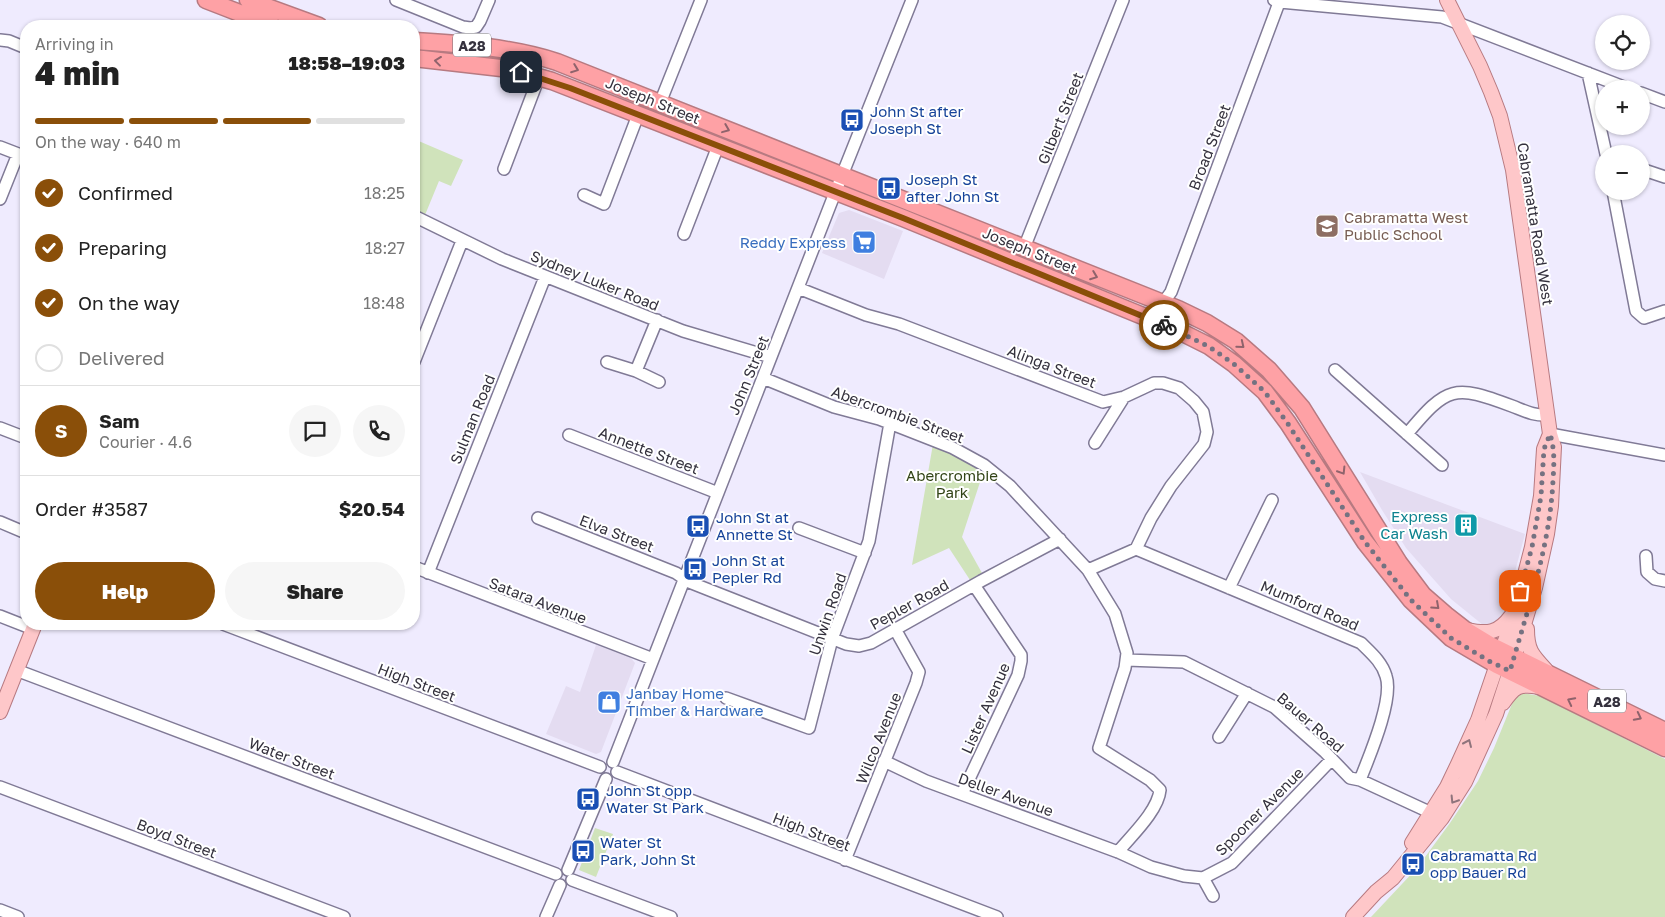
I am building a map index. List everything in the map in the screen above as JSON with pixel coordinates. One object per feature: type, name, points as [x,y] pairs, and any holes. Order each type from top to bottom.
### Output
[{"type":"highway","points":[[206,0],[273,18]]},
{"type":"highway","points":[[248,0],[273,18]]},
{"type":"highway","name":"Joseph Street","points":[[420,41],[478,46],[529,54],[572,68],[979,229],[1199,319],[1236,341],[1270,370],[1302,408],[1399,563],[1423,595],[1506,661]]},
{"type":"highway","name":"Joseph Street","points":[[420,59],[495,67],[539,77],[903,218],[1177,330],[1208,346],[1234,364],[1265,392],[1365,542],[1411,600],[1451,638],[1506,661]]},
{"type":"highway","name":"A28","points":[[1506,661],[1548,672],[1665,731]]},
{"type":"highway","name":"A28","points":[[1506,661],[1550,690],[1665,748]]},
{"type":"main road","name":"Cabramatta Road West","points":[[1353,917],[1376,892],[1414,839],[1465,782],[1496,714],[1506,661],[1547,534],[1551,506],[1554,447],[1550,434],[1513,170],[1500,116],[1491,92],[1447,0]]},
{"type":"main road","points":[[1464,629],[1483,632],[1495,631],[1521,613],[1528,647],[1535,659],[1548,672]]},
{"type":"main road","points":[[0,712],[32,630]]},
{"type":"main road","name":"Cabramatta Road West","points":[[1437,815],[1447,787],[1506,661]]},
{"type":"main road","points":[[1496,714],[1509,694],[1518,686],[1531,686],[1550,690]]},
{"type":"street","points":[[396,0],[463,27],[470,28],[476,27],[480,21],[488,0]]},
{"type":"street","points":[[660,103],[701,0]]},
{"type":"street","name":"John Street","points":[[615,767],[684,578],[912,0]]},
{"type":"street","name":"Gilbert Street","points":[[1024,248],[1123,0]]},
{"type":"street","points":[[1278,1],[1442,16],[1458,24],[1606,80]]},
{"type":"street","name":"Broad Street","points":[[1163,303],[1178,274],[1278,1]]},
{"type":"street","points":[[0,40],[20,46]]},
{"type":"street","points":[[1588,73],[1604,145]]},
{"type":"street","points":[[504,169],[539,77]]},
{"type":"street","points":[[1650,96],[1665,102]]},
{"type":"street","points":[[584,195],[604,204],[638,114]]},
{"type":"street","points":[[0,146],[20,154]]},
{"type":"street","points":[[684,234],[718,146]]},
{"type":"street","points":[[0,199],[20,159]]},
{"type":"street","points":[[1650,172],[1665,177]]},
{"type":"street","points":[[1615,200],[1636,311],[1644,318],[1665,311]]},
{"type":"street","name":"Sydney Luker Road","points":[[420,219],[502,259],[713,341],[771,358]]},
{"type":"street","points":[[420,347],[462,241]]},
{"type":"street","name":"Sulman Road","points":[[428,573],[545,276]]},
{"type":"street","name":"Alinga Street","points":[[798,288],[866,315],[899,324],[1103,402],[1124,397],[1154,382],[1179,388],[1203,412],[1207,432],[1204,444],[1171,486],[1151,518],[1136,549]]},
{"type":"street","points":[[636,371],[657,320]]},
{"type":"street","points":[[606,362],[636,371],[659,382]]},
{"type":"street","points":[[1335,370],[1442,465]]},
{"type":"street","name":"Abercrombie Street","points":[[763,378],[846,411],[890,423],[953,448],[984,465],[1010,486],[1088,570],[1115,614],[1127,654],[1125,668],[1099,748],[1150,780],[1160,790],[1159,800],[1152,811],[1118,852]]},
{"type":"street","points":[[1407,434],[1426,412],[1440,400],[1448,394],[1461,392],[1473,393],[1489,398],[1537,416],[1548,415]]},
{"type":"street","points":[[1095,443],[1124,397]]},
{"type":"street","name":"Unwin Road","points":[[726,698],[809,728],[832,639],[865,553],[890,423]]},
{"type":"street","points":[[0,428],[20,436]]},
{"type":"street","points":[[1550,434],[1665,455]]},
{"type":"street","name":"Annette Street","points":[[569,435],[718,493]]},
{"type":"street","points":[[1229,588],[1272,500]]},
{"type":"street","name":"Elva Street","points":[[538,518],[676,572],[684,578]]},
{"type":"street","points":[[0,522],[20,530]]},
{"type":"street","points":[[800,528],[865,553]]},
{"type":"street","name":"Pepler Road","points":[[684,578],[692,583],[832,639],[859,646],[871,643],[1060,539]]},
{"type":"street","points":[[1088,570],[1136,549]]},
{"type":"street","name":"Mumford Road","points":[[1136,549],[1361,643],[1379,661],[1387,678],[1387,694],[1377,738],[1360,780]]},
{"type":"street","points":[[1646,556],[1647,572],[1655,579],[1665,581]]},
{"type":"street","name":"Satara Avenue","points":[[420,570],[653,659]]},
{"type":"street","name":"Lister Avenue","points":[[962,794],[1018,675],[1021,662],[1021,655],[974,585]]},
{"type":"street","points":[[0,616],[20,622]]},
{"type":"street","name":"Wilco Avenue","points":[[845,860],[919,672],[895,629]]},
{"type":"street","name":"High Street","points":[[239,630],[600,767]]},
{"type":"street","name":"Bauer Road","points":[[1126,660],[1184,662],[1247,693],[1274,707],[1332,759],[1350,778],[1360,780],[1437,815]]},
{"type":"street","name":"Water Street","points":[[16,670],[558,879]]},
{"type":"street","points":[[1219,737],[1247,693]]},
{"type":"street","name":"Spooner Avenue","points":[[1203,878],[1232,863],[1332,759]]},
{"type":"street","points":[[604,762],[615,767],[612,778],[606,779],[601,774],[600,767],[604,762]]},
{"type":"street","name":"Deller Avenue","points":[[884,762],[926,781],[1118,852]]},
{"type":"street","name":"High Street","points":[[615,767],[845,860],[997,917]]},
{"type":"street","points":[[546,917],[558,879],[567,885],[606,779]]},
{"type":"street","name":"Boyd Street","points":[[0,787],[344,917]]},
{"type":"street","points":[[1118,852],[1151,867],[1184,876],[1203,878],[1213,896]]},
{"type":"street","points":[[570,875],[671,917]]},
{"type":"street","points":[[0,910],[18,917]]},
{"type":"shaded area","points":[[849,210],[903,231],[884,279],[822,253],[839,213]]},
{"type":"shaded area","points":[[1360,472],[1525,534],[1504,613],[1496,623],[1483,625],[1451,599],[1406,548]]},
{"type":"shaded area","points":[[596,645],[630,657],[635,663],[601,752],[596,754],[546,734],[566,686],[580,692]]},
{"type":"green space","points":[[420,142],[463,160],[451,186],[439,181],[425,215],[420,213]]},
{"type":"green space","name":"Abercrombie Park","points":[[933,444],[965,460],[983,473],[962,537],[982,573],[970,580],[949,548],[912,565]]},
{"type":"green space","points":[[1523,693],[1540,696],[1665,759],[1665,917],[1371,917],[1417,868],[1450,823],[1478,781],[1514,699]]},
{"type":"green space","points":[[595,828],[613,834],[596,877],[579,870]]},
{"type":"way so far","points":[[1164,325],[1208,346],[1234,364],[1265,392],[1365,542],[1411,600],[1451,638],[1489,661],[1510,671],[1535,588],[1547,534],[1553,485],[1554,447],[1550,434],[1544,449],[1541,496],[1532,547],[1520,591]]},
{"type":"place","name":"John St after Joseph St","points":[[852,120]]},
{"type":"place","name":"Joseph St after John St","points":[[889,188]]},
{"type":"place","name":"Cabramatta West Public School","points":[[1327,226]]},
{"type":"place","name":"Reddy Express","points":[[864,242]]},
{"type":"place","name":"Express Car Wash","points":[[1466,525]]},
{"type":"place","name":"John St at Annette St","points":[[698,526]]},
{"type":"place","name":"John St at Pepler Rd","points":[[695,569]]},
{"type":"place","name":"Janbay Home Timber & Hardware","points":[[609,702]]},
{"type":"place","name":"John St opp Water St Park","points":[[588,799]]},
{"type":"place","name":"Water St Park, John St","points":[[583,851]]},
{"type":"place","name":"Cabramatta Rd opp Bauer Rd","points":[[1413,864]]},
{"type":"route","points":[[521,72],[570,88],[903,218],[1164,325]]}]
